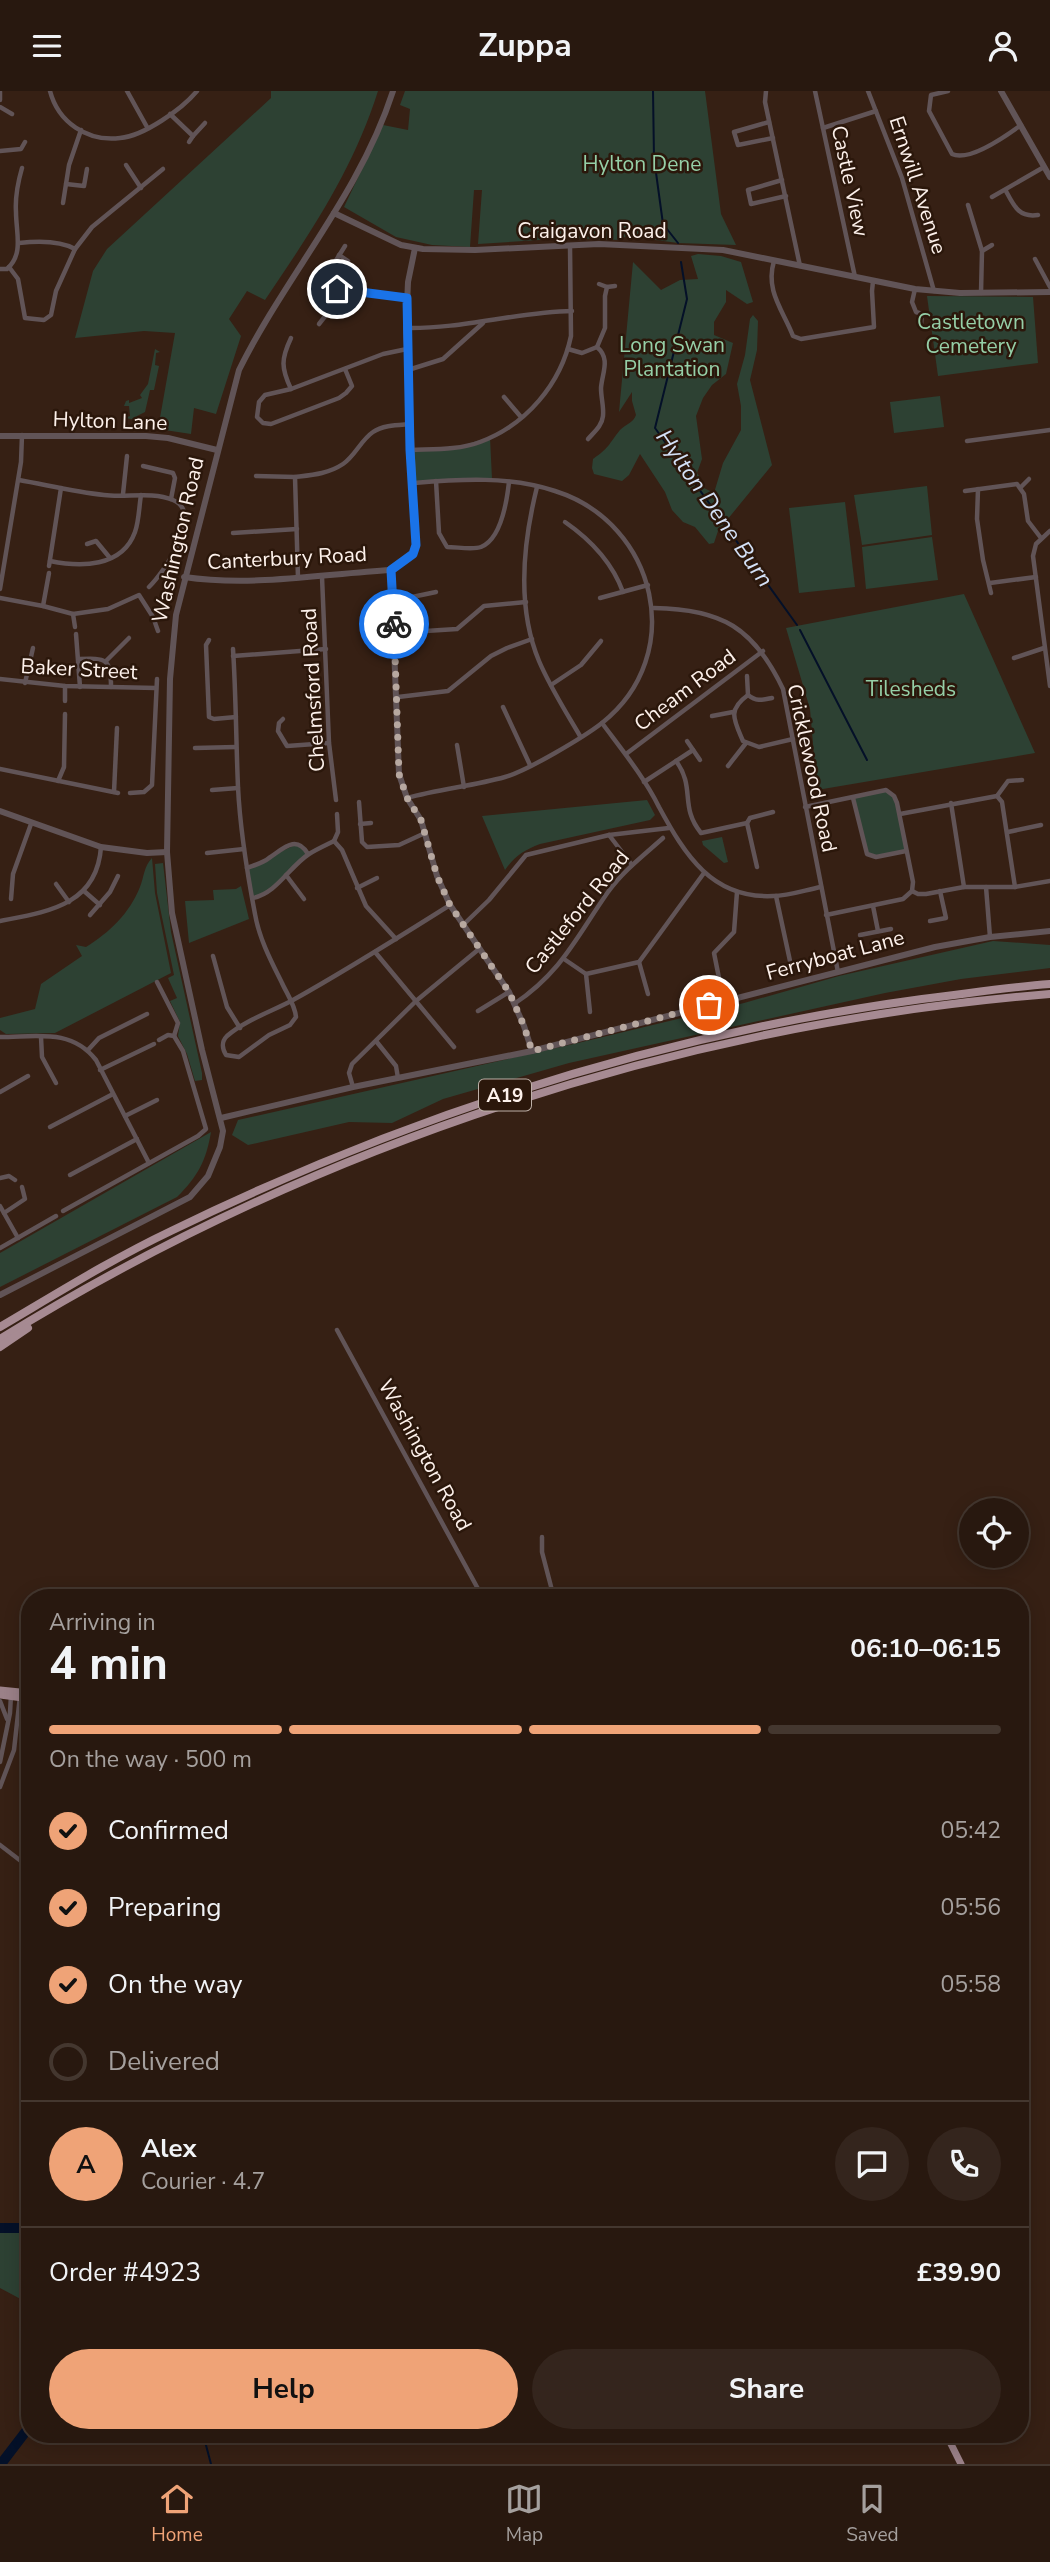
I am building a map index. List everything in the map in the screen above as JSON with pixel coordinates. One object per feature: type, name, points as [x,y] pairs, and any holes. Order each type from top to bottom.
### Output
[{"type":"highway","name":"A19","points":[[0,1327],[170,1231],[402,1131],[573,1074],[687,1043],[815,1015],[1050,984]]},
{"type":"highway","name":"A19","points":[[0,1339],[103,1278],[189,1234],[343,1164],[405,1140],[586,1080],[687,1053],[814,1025],[938,1006],[1050,994]]},
{"type":"highway","points":[[0,1347],[103,1278]]},
{"type":"highway","points":[[0,1321],[66,1289]]},
{"type":"main road","points":[[0,1692],[21,1694]]},
{"type":"main road","points":[[16,1694],[21,1696]]},
{"type":"main road","points":[[950,2443],[961,2464]]},
{"type":"street","points":[[50,91],[57,111],[66,122],[98,136],[120,138],[170,114],[186,104],[197,91]]},
{"type":"street","points":[[127,91],[147,127]]},
{"type":"street","name":"Washington Road","points":[[221,1118],[202,1050],[172,913],[167,852],[170,679],[176,615],[239,370],[256,336],[368,156],[393,91]]},
{"type":"street","points":[[766,91],[765,102],[800,266]]},
{"type":"street","name":"Castle View","points":[[815,91],[855,277]]},
{"type":"street","name":"Ernwill Avenue","points":[[868,91],[902,178],[934,291]]},
{"type":"street","points":[[947,91],[932,95],[929,111],[952,154],[959,157],[970,155],[1021,125]]},
{"type":"street","points":[[1001,91],[1050,177]]},
{"type":"street","points":[[0,92],[0,100]]},
{"type":"street","points":[[0,107],[12,114]]},
{"type":"street","points":[[823,128],[876,111]]},
{"type":"street","points":[[170,114],[194,136]]},
{"type":"street","points":[[769,122],[734,132],[738,145],[773,138]]},
{"type":"street","points":[[189,142],[205,123]]},
{"type":"street","points":[[63,203],[69,165],[81,130]]},
{"type":"street","points":[[0,151],[21,149],[25,142]]},
{"type":"street","points":[[126,165],[141,188]]},
{"type":"street","points":[[992,197],[1044,167]]},
{"type":"street","points":[[0,269],[7,269],[15,262],[19,243],[16,210],[22,168]]},
{"type":"street","points":[[66,184],[84,186],[87,169]]},
{"type":"street","points":[[9,267],[18,279],[25,318],[44,320],[51,315],[56,291],[75,249],[92,227],[163,169]]},
{"type":"street","points":[[782,180],[748,190],[751,204],[786,196]]},
{"type":"street","points":[[1006,191],[1020,213],[1038,215]]},
{"type":"street","points":[[968,205],[982,251],[981,293]]},
{"type":"street","name":"Craigavon Road","points":[[334,213],[415,249],[475,250],[599,244],[723,250],[915,289],[981,293],[1050,292]]},
{"type":"street","points":[[19,243],[50,242],[75,249]]},
{"type":"street","points":[[982,251],[992,245]]},
{"type":"street","points":[[345,246],[325,278],[325,283],[335,289],[407,298]]},
{"type":"street","points":[[410,450],[454,448],[500,433],[532,410],[548,390],[568,349],[572,311],[570,246]]},
{"type":"street","points":[[415,249],[407,298],[406,328],[416,545],[413,554],[391,570],[399,774],[407,798],[421,820],[437,876],[450,905],[509,992],[532,1051]]},
{"type":"street","points":[[339,255],[348,261]]},
{"type":"street","points":[[1035,259],[1050,287]]},
{"type":"street","points":[[774,261],[772,289],[775,301],[793,336],[801,339],[874,327],[873,281]]},
{"type":"street","points":[[599,284],[607,288],[615,286]]},
{"type":"street","points":[[568,349],[582,353],[597,347],[605,328],[607,288]]},
{"type":"street","points":[[319,324],[330,310],[335,289]]},
{"type":"street","points":[[915,289],[913,308],[922,314],[921,324]]},
{"type":"street","points":[[406,328],[457,326],[540,312],[572,311]]},
{"type":"street","points":[[408,370],[443,359],[483,323]]},
{"type":"street","points":[[457,326],[464,338]]},
{"type":"street","points":[[291,338],[283,355],[282,365],[291,389]]},
{"type":"street","points":[[588,439],[600,427],[603,417],[601,387],[606,362],[603,352],[597,347]]},
{"type":"street","points":[[345,369],[352,386],[339,398],[271,423],[263,423],[257,417],[259,402],[265,395],[291,389],[383,354],[407,349]]},
{"type":"street","points":[[504,397],[521,417]]},
{"type":"street","points":[[256,476],[295,477],[324,473],[353,455],[373,432],[386,427],[410,424]]},
{"type":"street","points":[[967,441],[1050,430]]},
{"type":"street","points":[[0,589],[19,480],[22,435]]},
{"type":"street","name":"Hylton Lane","points":[[0,436],[146,436],[168,438],[218,450]]},
{"type":"street","points":[[123,494],[127,456]]},
{"type":"street","points":[[142,466],[173,473],[175,478],[171,499]]},
{"type":"street","points":[[295,477],[299,578]]},
{"type":"street","points":[[407,798],[464,787],[515,773],[602,723],[626,700],[643,669],[653,635],[653,608],[646,576],[630,548],[608,522],[581,503],[556,491],[509,482],[470,479],[413,483]]},
{"type":"street","points":[[1021,487],[1029,479]]},
{"type":"street","points":[[19,480],[107,495],[141,495],[171,499],[182,507],[184,515],[179,542],[172,560],[149,587]]},
{"type":"street","points":[[436,481],[439,533],[447,547],[481,547],[493,537],[507,505],[509,482]]},
{"type":"street","points":[[965,491],[1010,484],[1021,487]]},
{"type":"street","points":[[537,487],[527,528],[524,562],[526,602],[532,639],[551,685],[580,736]]},
{"type":"street","points":[[1021,487],[1028,521],[1041,538]]},
{"type":"street","points":[[61,488],[50,563],[85,566],[120,553],[129,544],[135,531],[141,495]]},
{"type":"street","points":[[978,489],[977,519],[991,593]]},
{"type":"street","points":[[565,522],[598,551],[618,578],[623,592]]},
{"type":"street","points":[[233,533],[297,529]]},
{"type":"street","points":[[1050,531],[1036,544],[1033,556],[1050,686]]},
{"type":"street","points":[[87,544],[96,541],[110,558]]},
{"type":"street","name":"Canterbury Road","points":[[184,577],[219,582],[322,577],[391,570]]},
{"type":"street","points":[[43,605],[49,573]]},
{"type":"street","name":"Chelmsford Road","points":[[322,577],[329,743],[336,800]]},
{"type":"street","points":[[990,583],[1035,577]]},
{"type":"street","points":[[600,598],[648,585]]},
{"type":"street","points":[[393,601],[436,592]]},
{"type":"street","points":[[0,598],[43,605],[73,614],[108,609],[139,595],[153,617],[158,631]]},
{"type":"street","points":[[394,633],[457,629],[484,606],[526,602]]},
{"type":"street","name":"Cricklewood Road","points":[[653,608],[699,612],[718,618],[741,631],[762,651],[783,689],[838,973]]},
{"type":"street","points":[[73,614],[75,627]]},
{"type":"street","points":[[76,634],[80,687]]},
{"type":"street","points":[[106,661],[129,638]]},
{"type":"street","points":[[398,697],[448,691],[491,656],[532,639]]},
{"type":"street","points":[[209,640],[206,645],[209,717],[236,717]]},
{"type":"street","points":[[551,685],[581,665],[601,641]]},
{"type":"street","points":[[25,683],[33,648]]},
{"type":"street","points":[[1014,658],[1044,648]]},
{"type":"street","points":[[233,649],[238,788],[255,916],[264,944],[290,1001],[296,1017],[290,1025],[269,1035],[239,1057],[230,1057],[224,1051],[224,1039],[240,1028],[290,1001],[375,952],[450,905]]},
{"type":"street","points":[[233,656],[326,649]]},
{"type":"street","name":"Cheam Road","points":[[626,754],[762,651]]},
{"type":"street","points":[[79,659],[100,658],[106,661],[111,669],[111,687]]},
{"type":"street","points":[[747,676],[748,695]]},
{"type":"street","name":"Baker Street","points":[[0,679],[65,687],[156,688]]},
{"type":"street","points":[[130,793],[144,792],[152,786],[157,679]]},
{"type":"street","points":[[65,687],[65,701]]},
{"type":"street","points":[[748,695],[733,712],[743,741],[759,747],[793,739]]},
{"type":"street","points":[[748,695],[757,701],[772,698]]},
{"type":"street","points":[[503,706],[530,765]]},
{"type":"street","points":[[712,716],[733,712]]},
{"type":"street","points":[[58,781],[64,767],[65,714]]},
{"type":"street","points":[[283,719],[279,723],[278,731],[287,745],[329,743]]},
{"type":"street","points":[[602,723],[626,754],[687,855],[717,882],[737,892],[757,896],[776,896],[821,887]]},
{"type":"street","points":[[0,769],[116,793],[117,728]]},
{"type":"street","points":[[688,741],[700,760]]},
{"type":"street","points":[[728,766],[746,743]]},
{"type":"street","points":[[457,745],[464,787]]},
{"type":"street","points":[[195,748],[236,747]]},
{"type":"street","points":[[644,782],[693,750]]},
{"type":"street","points":[[676,761],[685,773],[688,810],[701,833],[747,823],[750,818],[773,812]]},
{"type":"street","points":[[900,814],[997,796],[1008,781],[1022,780]]},
{"type":"street","points":[[212,790],[238,788]]},
{"type":"street","points":[[805,807],[886,790],[894,796],[900,814],[913,882],[912,891],[903,899],[826,915]]},
{"type":"street","points":[[997,796],[1002,802],[1008,832],[1015,887]]},
{"type":"street","points":[[853,798],[867,854],[876,857],[906,851]]},
{"type":"street","points":[[359,802],[362,842],[367,847],[399,845],[425,833]]},
{"type":"street","points":[[951,803],[964,887]]},
{"type":"street","points":[[0,811],[101,847],[147,853],[167,852]]},
{"type":"street","points":[[253,898],[271,890],[308,855],[334,841],[338,832],[337,814]]},
{"type":"street","points":[[360,824],[371,823]]},
{"type":"street","points":[[747,823],[758,867]]},
{"type":"street","points":[[12,899],[13,874],[32,824]]},
{"type":"street","points":[[1008,832],[1041,825]]},
{"type":"street","points":[[463,925],[489,900],[526,855],[609,835],[669,828]]},
{"type":"street","points":[[609,835],[632,865]]},
{"type":"street","name":"Castleford Road","points":[[514,1004],[545,981],[564,959],[608,892],[632,865],[663,838]]},
{"type":"street","points":[[334,841],[342,850],[366,906],[396,939]]},
{"type":"street","points":[[247,868],[267,860],[289,844],[297,843],[308,855]]},
{"type":"street","points":[[0,921],[14,915],[48,911],[69,902],[84,891],[96,868],[101,847]]},
{"type":"street","points":[[207,853],[244,849]]},
{"type":"street","points":[[564,959],[586,974],[639,962],[705,873]]},
{"type":"street","points":[[286,875],[304,899]]},
{"type":"street","points":[[90,915],[110,892],[118,876]]},
{"type":"street","points":[[357,888],[377,878]]},
{"type":"street","points":[[912,891],[918,894],[964,887],[1015,887],[1050,881]]},
{"type":"street","points":[[56,884],[69,902]]},
{"type":"street","points":[[986,887],[990,937]]},
{"type":"street","points":[[84,891],[100,905]]},
{"type":"street","points":[[930,921],[946,918],[940,891]]},
{"type":"street","points":[[719,978],[714,953],[734,932],[737,892]]},
{"type":"street","points":[[776,896],[790,961]]},
{"type":"street","points":[[873,906],[878,931]]},
{"type":"street","points":[[860,935],[891,929]]},
{"type":"street","name":"Ferryboat Lane","points":[[221,1118],[353,1087],[532,1051],[934,947],[1050,930]]},
{"type":"street","points":[[353,1087],[349,1073],[352,1064],[416,1001],[479,949]]},
{"type":"street","points":[[375,952],[454,1047]]},
{"type":"street","points":[[214,956],[227,1007],[240,1028]]},
{"type":"street","points":[[639,962],[648,994]]},
{"type":"street","points":[[586,974],[590,1012]]},
{"type":"street","points":[[63,1211],[206,1129],[183,1051],[174,1036],[178,1023],[157,982]]},
{"type":"street","points":[[478,1011],[509,992]]},
{"type":"street","points":[[88,1050],[99,1038],[147,1014]]},
{"type":"street","points":[[159,1040],[168,1035],[174,1036]]},
{"type":"street","points":[[0,1037],[63,1037],[88,1050],[149,1163]]},
{"type":"street","points":[[41,1037],[42,1057],[57,1083]]},
{"type":"street","points":[[376,1041],[396,1066],[398,1078]]},
{"type":"street","points":[[100,1070],[154,1044]]},
{"type":"street","points":[[0,1092],[28,1076]]},
{"type":"street","points":[[50,1127],[113,1094]]},
{"type":"street","points":[[125,1116],[157,1100]]},
{"type":"street","points":[[0,1295],[190,1197],[208,1176],[215,1160],[223,1131],[221,1118]]},
{"type":"street","points":[[70,1175],[137,1139]]},
{"type":"street","points":[[0,1178],[9,1176],[15,1180]]},
{"type":"street","points":[[4,1213],[25,1199],[22,1187]]},
{"type":"street","points":[[0,1206],[18,1238]]},
{"type":"street","points":[[0,1248],[56,1216]]},
{"type":"street","name":"Washington Road","points":[[337,1330],[478,1589]]},
{"type":"street","points":[[541,1537],[552,1589]]},
{"type":"street","points":[[0,1762],[7,1720],[16,1694]]},
{"type":"street","points":[[0,1787],[14,1750],[16,1694]]},
{"type":"street","points":[[0,1702],[7,1720]]},
{"type":"street","points":[[0,1845],[21,1861]]},
{"type":"green space","points":[[271,91],[378,91],[343,174],[299,250],[265,300],[247,291],[229,319],[241,336],[216,414],[194,408],[191,434],[158,429],[175,333],[144,331],[75,338],[93,271],[107,249],[271,98]]},
{"type":"green space","name":"Hylton Dene","points":[[405,91],[705,91],[721,214],[736,245],[678,243],[626,236],[621,240],[570,238],[478,244],[482,190],[474,190],[470,247],[432,245],[396,237],[344,207],[383,125],[408,130],[410,109],[400,105]]},
{"type":"green space","name":"Long Swan Plantation","points":[[691,256],[721,256],[741,262],[753,302],[747,304],[726,290],[726,302],[714,322],[714,335],[733,343],[726,374],[712,385],[696,416],[702,459],[697,473],[702,487],[714,493],[723,463],[741,430],[737,384],[753,315],[758,321],[757,350],[750,380],[772,465],[727,520],[723,529],[718,531],[714,543],[709,544],[695,527],[683,522],[672,510],[665,492],[640,454],[629,475],[622,481],[594,474],[592,468],[593,459],[606,449],[636,415],[632,392],[619,412],[633,262],[661,290],[680,280],[698,279]]},
{"type":"green space","name":"Castletown Cemetery","points":[[927,296],[1033,297],[1038,363],[938,376]]},
{"type":"green space","points":[[155,349],[160,352],[156,353],[155,365],[159,366],[154,390],[150,390],[145,412],[137,416],[137,420],[125,418],[130,416],[129,406],[124,406],[126,401],[129,400],[129,403],[142,398],[140,395],[148,384]]},
{"type":"green space","points":[[940,396],[944,427],[894,433],[890,402]]},
{"type":"green space","points":[[490,437],[492,479],[413,483],[410,450],[454,448]]},
{"type":"green space","points":[[927,486],[932,535],[862,545],[854,495]]},
{"type":"green space","points":[[845,502],[855,587],[799,593],[789,508]]},
{"type":"green space","points":[[932,537],[938,580],[866,589],[862,547]]},
{"type":"green space","name":"Tilesheds","points":[[964,594],[1035,753],[817,790],[810,709],[786,628]]},
{"type":"green space","points":[[886,790],[894,796],[906,851],[869,856],[853,798]]},
{"type":"green space","points":[[647,800],[655,815],[650,820],[540,844],[520,854],[505,870],[482,816]]},
{"type":"green space","points":[[722,837],[728,862],[724,863],[703,845],[702,841]]},
{"type":"green space","points":[[297,844],[308,854],[271,890],[253,898],[247,868]]},
{"type":"green space","points":[[152,858],[155,893],[171,973],[55,1033],[6,1034],[0,1030],[0,1018],[35,1009],[41,984],[82,956],[76,945],[86,947],[118,921],[136,897]]},
{"type":"green space","points":[[163,863],[171,932],[202,1080],[195,1081],[178,1036],[180,1022],[170,1001],[177,998],[168,978],[174,975],[157,893],[155,864]]},
{"type":"green space","points":[[241,886],[249,919],[189,943],[185,901],[214,900],[213,890],[236,889]]},
{"type":"green space","points":[[993,941],[1050,945],[1050,968],[961,979],[885,993],[569,1063],[443,1099],[392,1123],[349,1122],[248,1145],[232,1135],[238,1120],[578,1043],[744,1003],[839,976]]},
{"type":"green space","points":[[211,1132],[200,1167],[177,1197],[0,1287],[0,1253]]},
{"type":"green space","points":[[21,2232],[21,2299],[0,2288],[0,2233]]},
{"type":"waterway","name":"Hylton Dene Burn","points":[[653,91],[654,158],[663,224],[678,243]]},
{"type":"waterway","name":"Hylton Dene Burn","points":[[681,262],[687,299],[655,428],[797,625]]},
{"type":"waterway","name":"Hylton Dene Burn","points":[[800,630],[867,760]]},
{"type":"waterway","points":[[0,2228],[21,2228]]},
{"type":"waterway","points":[[1,2464],[21,2438]]},
{"type":"waterway","points":[[205,2443],[211,2464]]},
{"type":"way so far","points":[[394,624],[399,774],[407,798],[421,820],[437,876],[450,905],[509,992],[532,1051],[709,1005]]},
{"type":"route","points":[[337,289],[407,298],[410,450],[416,545],[413,554],[391,570],[394,624]]}]
